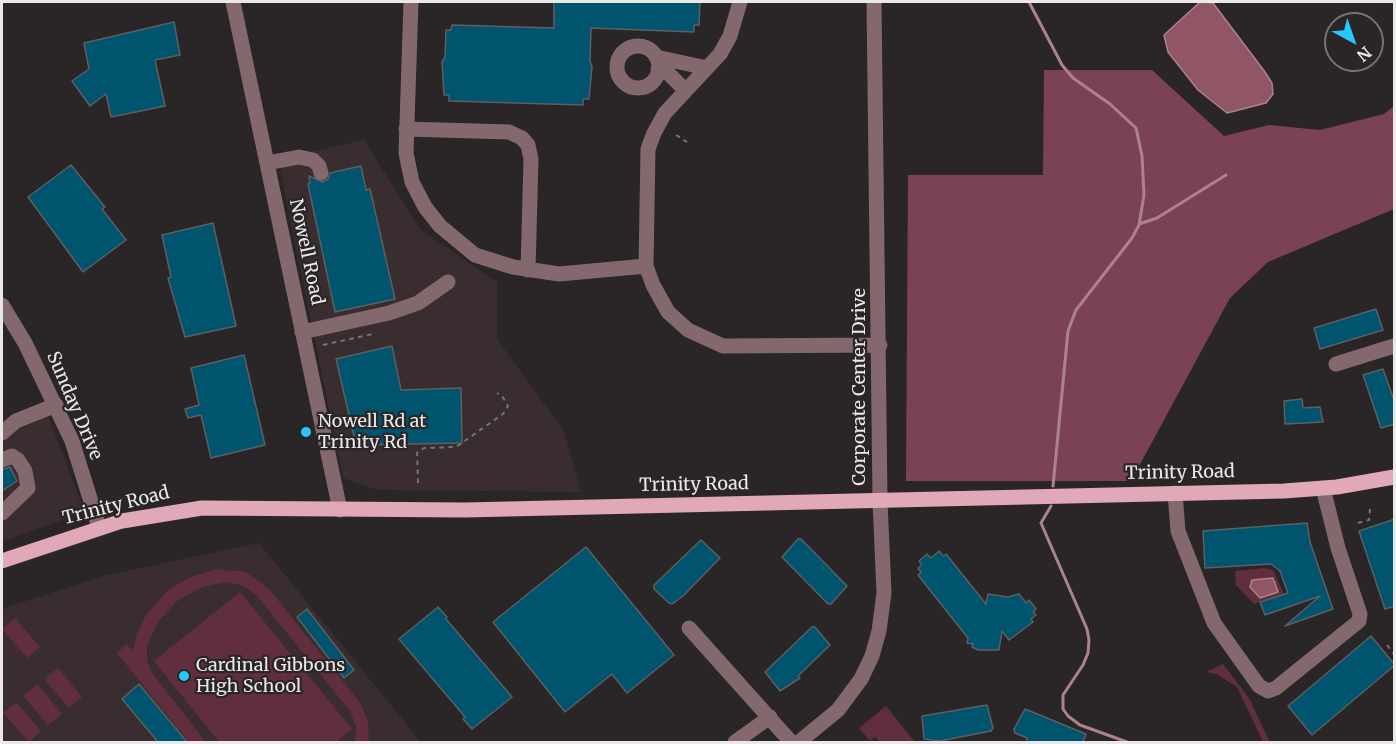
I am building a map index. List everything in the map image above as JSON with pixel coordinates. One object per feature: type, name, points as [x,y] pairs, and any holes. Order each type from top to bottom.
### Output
[{"type":"main road","name":"Trinity Road","points":[[2,561],[99,528],[147,515],[189,509],[340,510],[880,501],[1323,488],[1395,477]]},
{"type":"street","name":"Nowell Road","points":[[233,2],[340,510]]},
{"type":"street","points":[[411,2],[406,153],[412,182],[425,207],[440,226],[475,255],[528,270],[559,274],[646,266]]},
{"type":"street","points":[[740,2],[730,36],[707,68],[660,120],[648,149],[646,266],[668,312],[688,330],[723,346],[880,345]]},
{"type":"street","name":"Corporate Center Drive","points":[[799,742],[838,710],[851,694],[872,656],[879,631],[884,592],[880,501],[880,345],[874,2]]},
{"type":"street","points":[[685,90],[657,63],[707,68]]},
{"type":"street","points":[[406,129],[509,132],[522,138],[528,145],[531,159],[528,270]]},
{"type":"street","points":[[267,162],[306,159],[319,166],[321,173]]},
{"type":"street","points":[[302,332],[418,303],[448,282]]},
{"type":"street","name":"Sunday Drive","points":[[2,305],[25,343],[72,441],[99,528]]},
{"type":"street","points":[[1336,364],[1395,346]]},
{"type":"street","points":[[2,433],[16,421],[56,405]]},
{"type":"street","points":[[2,459],[12,456],[18,460],[25,471],[28,488],[2,513]]},
{"type":"street","points":[[1175,493],[1178,531],[1214,623],[1259,686],[1268,691],[1276,688],[1359,621],[1360,614],[1338,548],[1323,488]]},
{"type":"street","points":[[689,628],[791,742]]},
{"type":"street","points":[[735,742],[770,717]]},
{"type":"path","points":[[676,135],[687,142]]},
{"type":"path","points":[[323,345],[373,334]]},
{"type":"path","points":[[418,483],[417,453],[423,448],[456,447],[503,414],[508,406],[497,393]]},
{"type":"path","points":[[1358,523],[1369,520],[1370,509]]},
{"type":"path","points":[[1387,645],[1395,654]]},
{"type":"shaded area","points":[[1200,2],[1213,3],[1265,72],[1272,83],[1273,94],[1266,103],[1227,113],[1198,90],[1168,52],[1164,35]]},
{"type":"shaded area","points":[[1044,70],[1152,70],[1224,136],[1269,125],[1320,130],[1384,114],[1394,106],[1394,209],[1268,262],[1230,298],[1131,481],[906,481],[908,175],[1043,175]]},
{"type":"shaded area","points":[[364,140],[420,229],[497,282],[497,339],[564,431],[581,492],[377,490],[343,478],[278,159]]},
{"type":"shaded area","points":[[48,415],[83,508],[71,517],[2,542],[2,441],[23,426]]},
{"type":"shaded area","name":"Cardinal Gibbons High School","points":[[259,543],[421,742],[2,742],[2,609],[102,576]]},
{"type":"shaded area","points":[[1264,568],[1273,570],[1284,594],[1254,604],[1236,585],[1235,571]]},
{"type":"shaded area","points":[[216,569],[246,572],[270,590],[361,704],[368,722],[369,742],[355,742],[356,727],[350,711],[257,596],[244,586],[227,582],[202,587],[177,601],[158,622],[147,646],[147,660],[152,673],[206,742],[189,742],[117,653],[127,644],[133,651],[137,633],[146,615],[168,590],[191,577]]},
{"type":"shaded area","points":[[1273,578],[1278,592],[1260,598],[1250,587],[1252,580]]},
{"type":"shaded area","points":[[240,592],[352,729],[336,742],[219,742],[154,661]]},
{"type":"shaded area","points":[[15,618],[40,647],[27,658],[2,629]]},
{"type":"shaded area","points":[[1223,664],[1249,698],[1270,742],[1263,742],[1237,687],[1218,675],[1207,672]]},
{"type":"shaded area","points":[[58,668],[82,697],[69,708],[44,679]]},
{"type":"shaded area","points":[[37,684],[62,714],[48,725],[23,696]]},
{"type":"shaded area","points":[[16,702],[41,731],[29,742],[3,713]]},
{"type":"shaded area","points":[[886,706],[915,742],[880,742],[875,737],[870,741],[859,728]]},
{"type":"building","points":[[554,2],[700,2],[699,25],[694,25],[694,32],[591,28],[590,61],[592,67],[589,99],[583,99],[583,105],[449,101],[449,95],[444,95],[442,62],[445,57],[446,30],[451,30],[452,25],[554,28]]},
{"type":"building","points":[[174,22],[180,55],[155,60],[165,106],[111,117],[106,94],[90,106],[72,81],[89,69],[84,43]]},
{"type":"building","points":[[71,165],[105,207],[102,209],[126,240],[83,272],[28,197]]},
{"type":"building","points":[[361,166],[366,190],[370,189],[395,299],[335,312],[308,184],[310,183],[309,176],[323,182],[328,179],[330,173]]},
{"type":"building","points":[[213,223],[236,326],[185,337],[168,278],[171,277],[162,235]]},
{"type":"building","points":[[1376,309],[1383,330],[1320,349],[1314,328]]},
{"type":"building","points":[[392,346],[401,390],[461,388],[462,443],[356,445],[336,359]]},
{"type":"building","points":[[244,355],[265,445],[211,458],[201,415],[188,418],[185,409],[199,405],[191,368]]},
{"type":"building","points":[[1383,369],[1395,403],[1395,424],[1381,428],[1363,375]]},
{"type":"building","points":[[1302,399],[1303,408],[1320,407],[1323,422],[1285,424],[1284,401]]},
{"type":"building","points":[[10,467],[17,481],[2,491],[2,470]]},
{"type":"building","points":[[1395,519],[1395,606],[1385,609],[1359,531]]},
{"type":"building","points":[[1307,523],[1310,542],[1333,609],[1285,626],[1320,596],[1265,615],[1260,602],[1288,593],[1280,571],[1271,564],[1205,568],[1203,531]]},
{"type":"building","points":[[798,539],[801,539],[847,586],[831,604],[828,604],[782,557]]},
{"type":"building","points":[[701,540],[720,558],[683,596],[672,604],[669,603],[654,589],[654,585]]},
{"type":"building","points":[[586,547],[674,655],[627,693],[612,674],[565,712],[493,622]]},
{"type":"building","points":[[939,551],[943,556],[946,554],[986,604],[988,594],[1008,597],[1019,594],[1026,603],[1029,600],[1036,609],[1033,612],[1036,615],[1031,619],[1033,622],[1009,640],[1002,631],[999,650],[978,650],[972,647],[973,644],[967,643],[968,638],[918,575],[921,572],[918,568],[922,565],[919,561],[927,554],[931,558]]},
{"type":"building","points":[[438,607],[512,697],[472,729],[463,719],[465,717],[399,639]]},
{"type":"building","points":[[307,609],[354,670],[344,678],[297,617]]},
{"type":"building","points":[[812,627],[815,627],[830,645],[798,676],[800,678],[780,691],[765,672]]},
{"type":"building","points":[[1371,636],[1395,665],[1312,735],[1288,706]]},
{"type":"building","points":[[139,684],[187,742],[158,742],[122,699]]},
{"type":"building","points":[[987,705],[993,728],[991,731],[940,741],[924,739],[922,716]]},
{"type":"building","points":[[1025,709],[1086,734],[1083,742],[1027,742],[1027,738],[1015,733],[1014,729]]},
{"type":"waterway","points":[[1029,2],[1062,65],[1073,78],[1110,104],[1136,128],[1142,156],[1144,195],[1139,225],[1132,238],[1076,310],[1068,331],[1053,486]]},
{"type":"waterway","points":[[1139,224],[1157,218],[1226,175]]},
{"type":"waterway","points":[[1051,506],[1041,523],[1087,629],[1089,640],[1088,653],[1083,665],[1063,695],[1063,709],[1080,725],[1127,742]]},
{"type":"place","name":"Nowell Rd at Trinity Rd","points":[[306,432]]},
{"type":"place","name":"Cardinal Gibbons High School","points":[[184,676]]}]
